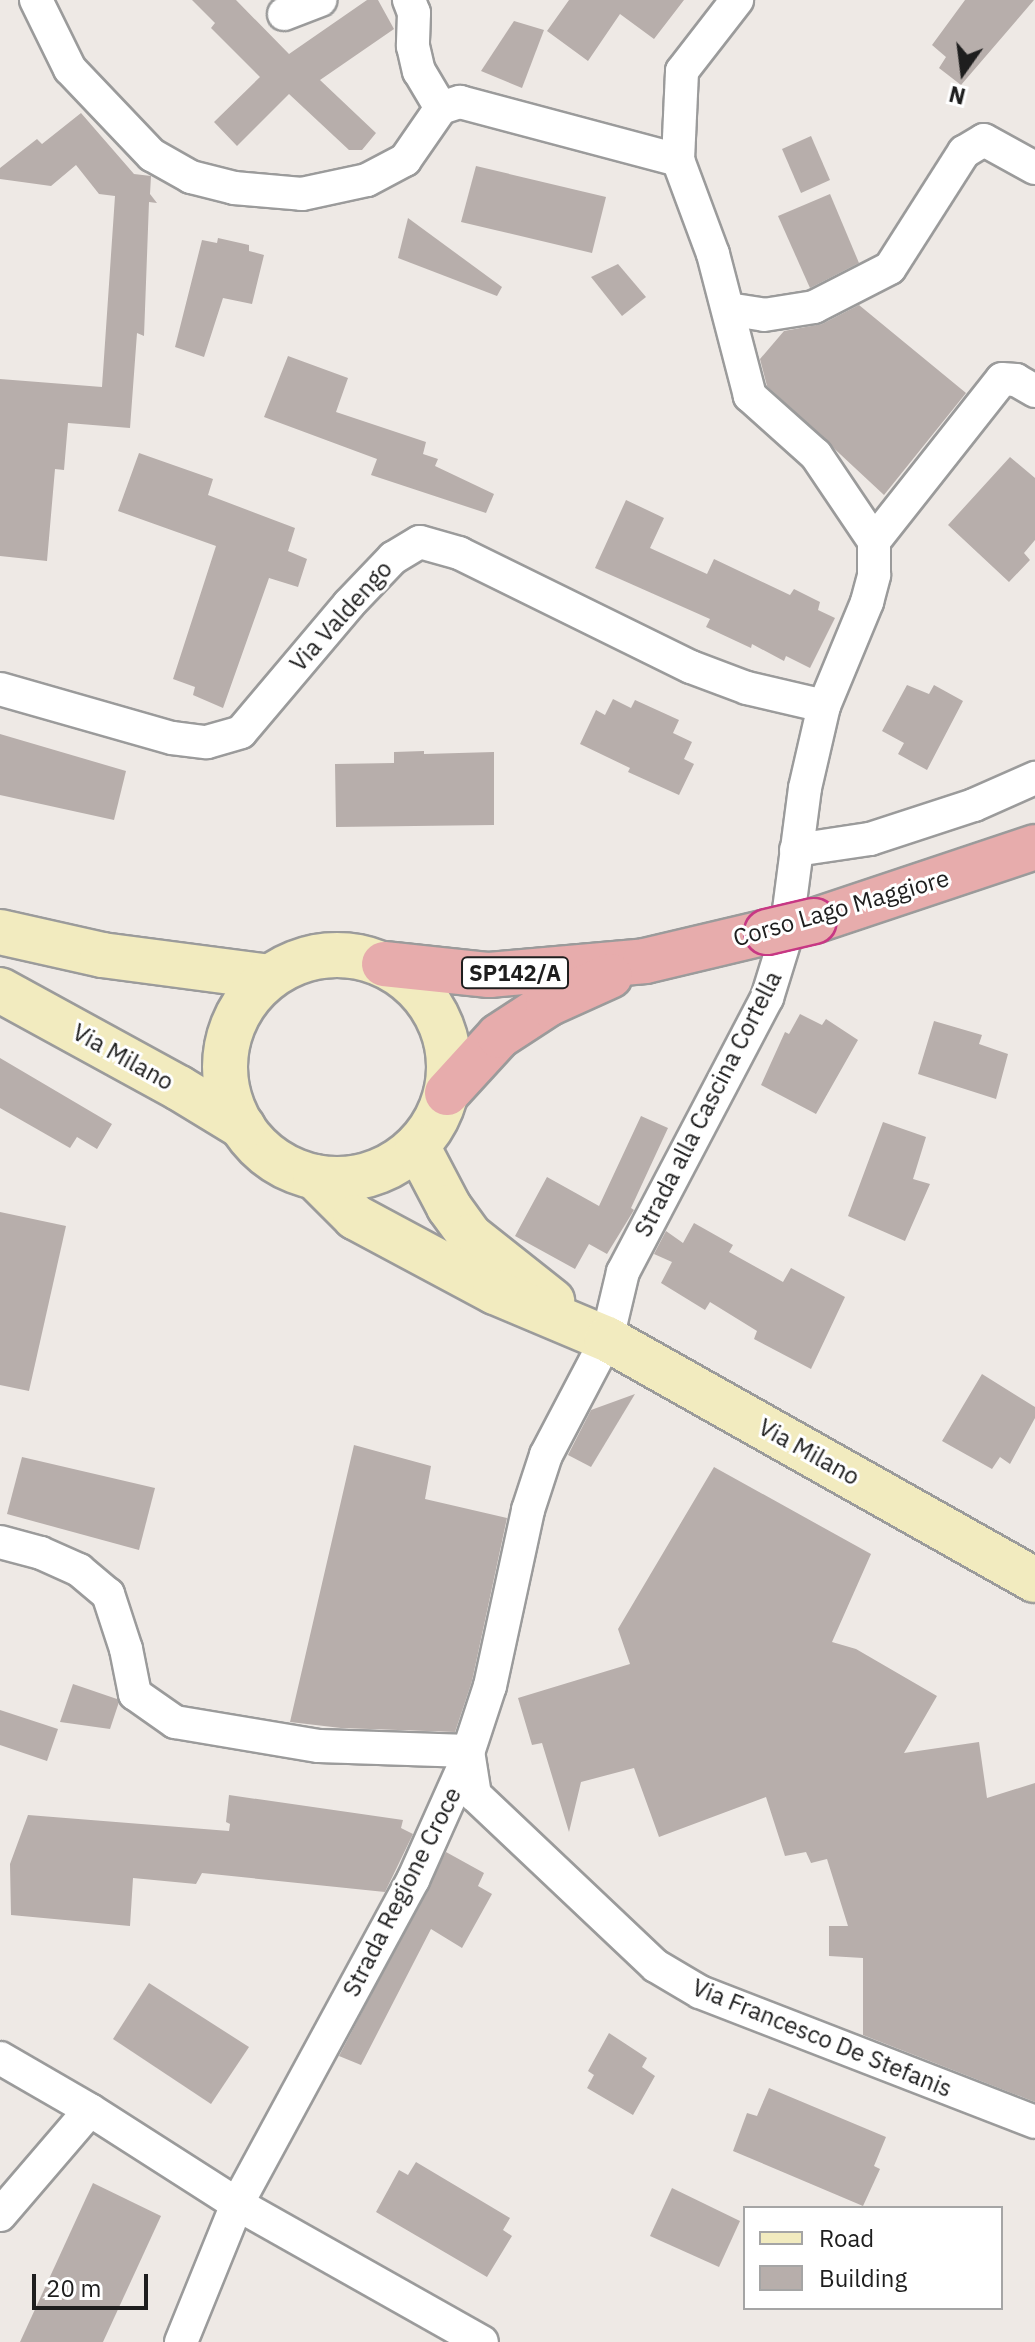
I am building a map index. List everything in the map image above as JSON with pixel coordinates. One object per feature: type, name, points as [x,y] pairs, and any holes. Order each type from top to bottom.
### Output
[{"type":"highway","name":"Corso Lago Maggiore","points":[[384,964],[489,975],[645,961],[814,921],[1035,847]]},
{"type":"highway","name":"Corso Lago Maggiore","points":[[447,1093],[499,1036],[548,1004],[645,961]]},
{"type":"main road","points":[[0,932],[102,955],[269,977]]},
{"type":"main road","points":[[325,955],[355,955],[384,964],[416,986],[439,1017],[450,1054],[447,1093],[436,1121],[417,1146],[395,1163],[370,1175],[343,1179],[315,1177],[274,1159],[243,1127],[229,1097],[224,1064],[230,1031],[245,1001],[269,977],[295,962],[325,955]]},
{"type":"main road","name":"Via Milano","points":[[0,990],[179,1088],[243,1127]]},
{"type":"main road","name":"Via Milano","points":[[417,1146],[449,1207],[470,1236],[594,1333]]},
{"type":"main road","name":"Via Milano","points":[[315,1177],[355,1217],[495,1292],[594,1333],[1035,1580]]},
{"type":"street","points":[[36,0],[70,69],[152,155],[191,177],[234,188],[302,194],[367,180],[405,160],[441,108],[460,102],[678,160]]},
{"type":"street","points":[[284,14],[320,0]]},
{"type":"street","points":[[409,0],[414,13],[413,46],[419,71],[441,108]]},
{"type":"street","points":[[737,0],[682,71],[678,160],[713,254],[750,396],[816,455],[874,541],[1002,379],[1016,380],[1035,391]]},
{"type":"street","points":[[728,309],[764,315],[814,307],[890,268],[964,152],[984,140],[1035,168]]},
{"type":"street","name":"Strada alla Cascina Cortella","points":[[594,1333],[767,998],[783,949],[805,788],[824,706],[867,602],[874,575],[874,541]]},
{"type":"street","name":"Via Valdengo","points":[[0,689],[172,738],[207,742],[241,732],[349,604],[393,558],[420,542],[459,553],[691,667],[747,688],[824,706]]},
{"type":"street","points":[[796,850],[870,839],[974,805],[1035,778]]},
{"type":"street","name":"Strada Regione Croce","points":[[181,2342],[237,2204],[413,1880],[468,1751],[490,1686],[528,1510],[594,1333]]},
{"type":"street","points":[[0,1542],[41,1553],[79,1570],[108,1594],[126,1649],[135,1694],[175,1722],[319,1746],[468,1751]]},
{"type":"street","name":"Via Francesco De Stefanis","points":[[468,1751],[475,1795],[656,1966],[700,1992],[1035,2122]]},
{"type":"street","points":[[0,2058],[90,2110],[237,2204],[482,2342]]},
{"type":"street","points":[[0,2215],[90,2110]]},
{"type":"building","points":[[192,0],[236,0],[289,54],[367,0],[378,0],[394,29],[320,80],[376,133],[362,150],[349,150],[289,94],[237,146],[214,122],[260,77],[211,28],[215,23]]},
{"type":"building","points":[[569,0],[684,0],[654,39],[620,14],[588,61],[547,31]]},
{"type":"building","points":[[965,0],[1034,0],[961,85],[939,68],[946,57],[932,45]]},
{"type":"building","points":[[514,21],[544,30],[522,88],[481,71]]},
{"type":"building","points":[[81,113],[134,174],[151,176],[150,194],[157,203],[149,202],[144,336],[137,333],[130,428],[68,423],[64,470],[55,469],[47,561],[0,556],[0,379],[102,387],[115,196],[99,194],[76,165],[51,186],[0,179],[0,168],[37,139],[42,144]]},
{"type":"building","points":[[811,136],[830,180],[801,193],[782,149]]},
{"type":"building","points":[[476,166],[606,197],[592,253],[461,222]]},
{"type":"building","points":[[830,194],[859,263],[810,288],[778,216]]},
{"type":"building","points":[[408,218],[502,287],[497,296],[398,258]]},
{"type":"building","points":[[218,238],[249,245],[249,251],[264,255],[252,304],[223,298],[204,357],[175,347],[202,240],[217,243]]},
{"type":"building","points":[[618,264],[646,297],[622,316],[591,277]]},
{"type":"building","points":[[859,305],[966,393],[884,495],[767,386],[760,359],[784,331],[822,324]]},
{"type":"building","points":[[288,356],[348,378],[336,412],[426,442],[423,454],[438,459],[435,466],[494,494],[486,513],[371,475],[377,459],[264,417]]},
{"type":"building","points":[[139,453],[213,479],[208,495],[295,528],[288,551],[307,559],[298,587],[269,578],[223,708],[193,695],[195,687],[173,679],[216,546],[118,511]]},
{"type":"building","points":[[1010,457],[1035,478],[1035,540],[1024,553],[1030,560],[1009,582],[948,525]]},
{"type":"building","points":[[626,500],[664,518],[650,548],[707,574],[714,559],[790,595],[794,589],[820,602],[818,610],[835,618],[810,668],[786,656],[784,661],[752,644],[751,648],[706,627],[710,619],[595,568]]},
{"type":"building","points":[[907,685],[929,694],[934,685],[963,701],[927,770],[898,754],[904,743],[882,731]]},
{"type":"building","points":[[613,699],[631,708],[635,700],[679,720],[673,733],[692,742],[684,759],[694,764],[679,795],[628,772],[630,768],[580,744],[596,710],[605,715]]},
{"type":"building","points":[[0,734],[126,771],[114,820],[0,795]]},
{"type":"building","points":[[424,751],[424,754],[494,752],[494,825],[336,827],[335,764],[394,763],[394,752]]},
{"type":"building","points":[[800,1014],[822,1025],[826,1019],[858,1040],[816,1114],[761,1085],[785,1032],[789,1034]]},
{"type":"building","points":[[934,1021],[982,1035],[979,1044],[1008,1054],[996,1099],[918,1074]]},
{"type":"building","points":[[0,1058],[112,1124],[97,1149],[77,1137],[70,1148],[0,1108]]},
{"type":"building","points":[[641,1116],[668,1128],[631,1208],[634,1210],[607,1254],[589,1244],[575,1269],[515,1236],[547,1177],[599,1206]]},
{"type":"building","points":[[883,1122],[926,1137],[913,1179],[930,1184],[905,1241],[848,1216]]},
{"type":"building","points":[[0,1212],[66,1226],[29,1391],[0,1385]]},
{"type":"building","points":[[694,1223],[733,1245],[729,1252],[783,1282],[791,1268],[845,1297],[811,1369],[754,1339],[757,1331],[710,1302],[705,1310],[661,1283],[672,1262],[654,1254],[666,1231],[683,1243]]},
{"type":"building","points":[[982,1374],[1035,1407],[1035,1418],[1010,1464],[1000,1457],[992,1469],[942,1441]]},
{"type":"building","points":[[635,1394],[591,1467],[568,1455],[591,1410]]},
{"type":"building","points":[[354,1445],[431,1466],[425,1499],[507,1518],[472,1681],[455,1732],[341,1728],[290,1722]]},
{"type":"building","points":[[22,1457],[155,1488],[139,1550],[7,1514]]},
{"type":"building","points":[[714,1467],[871,1554],[832,1642],[856,1649],[937,1696],[904,1753],[979,1742],[987,1798],[1035,1783],[1035,2102],[863,2035],[863,1958],[829,1956],[829,1926],[848,1926],[827,1859],[811,1863],[806,1852],[785,1856],[766,1797],[659,1837],[634,1768],[581,1782],[569,1832],[542,1743],[532,1745],[518,1698],[630,1664],[618,1629]]},
{"type":"building","points":[[73,1684],[117,1699],[119,1702],[110,1729],[60,1722]]},
{"type":"building","points":[[0,1710],[58,1729],[47,1761],[0,1745]]},
{"type":"building","points":[[229,1795],[403,1820],[401,1828],[413,1834],[385,1892],[202,1873],[196,1884],[133,1878],[130,1926],[11,1915],[10,1864],[28,1815],[229,1831],[230,1824],[226,1822]]},
{"type":"building","points":[[446,1852],[484,1873],[478,1886],[492,1894],[462,1948],[431,1929],[361,2065],[339,2056]]},
{"type":"building","points":[[149,1983],[249,2047],[211,2104],[113,2039]]},
{"type":"building","points":[[609,2033],[647,2058],[642,2067],[655,2076],[633,2115],[587,2088],[594,2075],[588,2071]]},
{"type":"building","points":[[769,2088],[886,2137],[874,2166],[880,2169],[863,2206],[733,2151],[747,2113],[757,2116]]},
{"type":"building","points":[[416,2162],[510,2218],[503,2230],[512,2236],[487,2277],[376,2212],[399,2170],[408,2175]]},
{"type":"building","points":[[93,2183],[161,2216],[103,2342],[20,2342]]},
{"type":"building","points":[[672,2188],[740,2221],[719,2267],[650,2236]]}]
